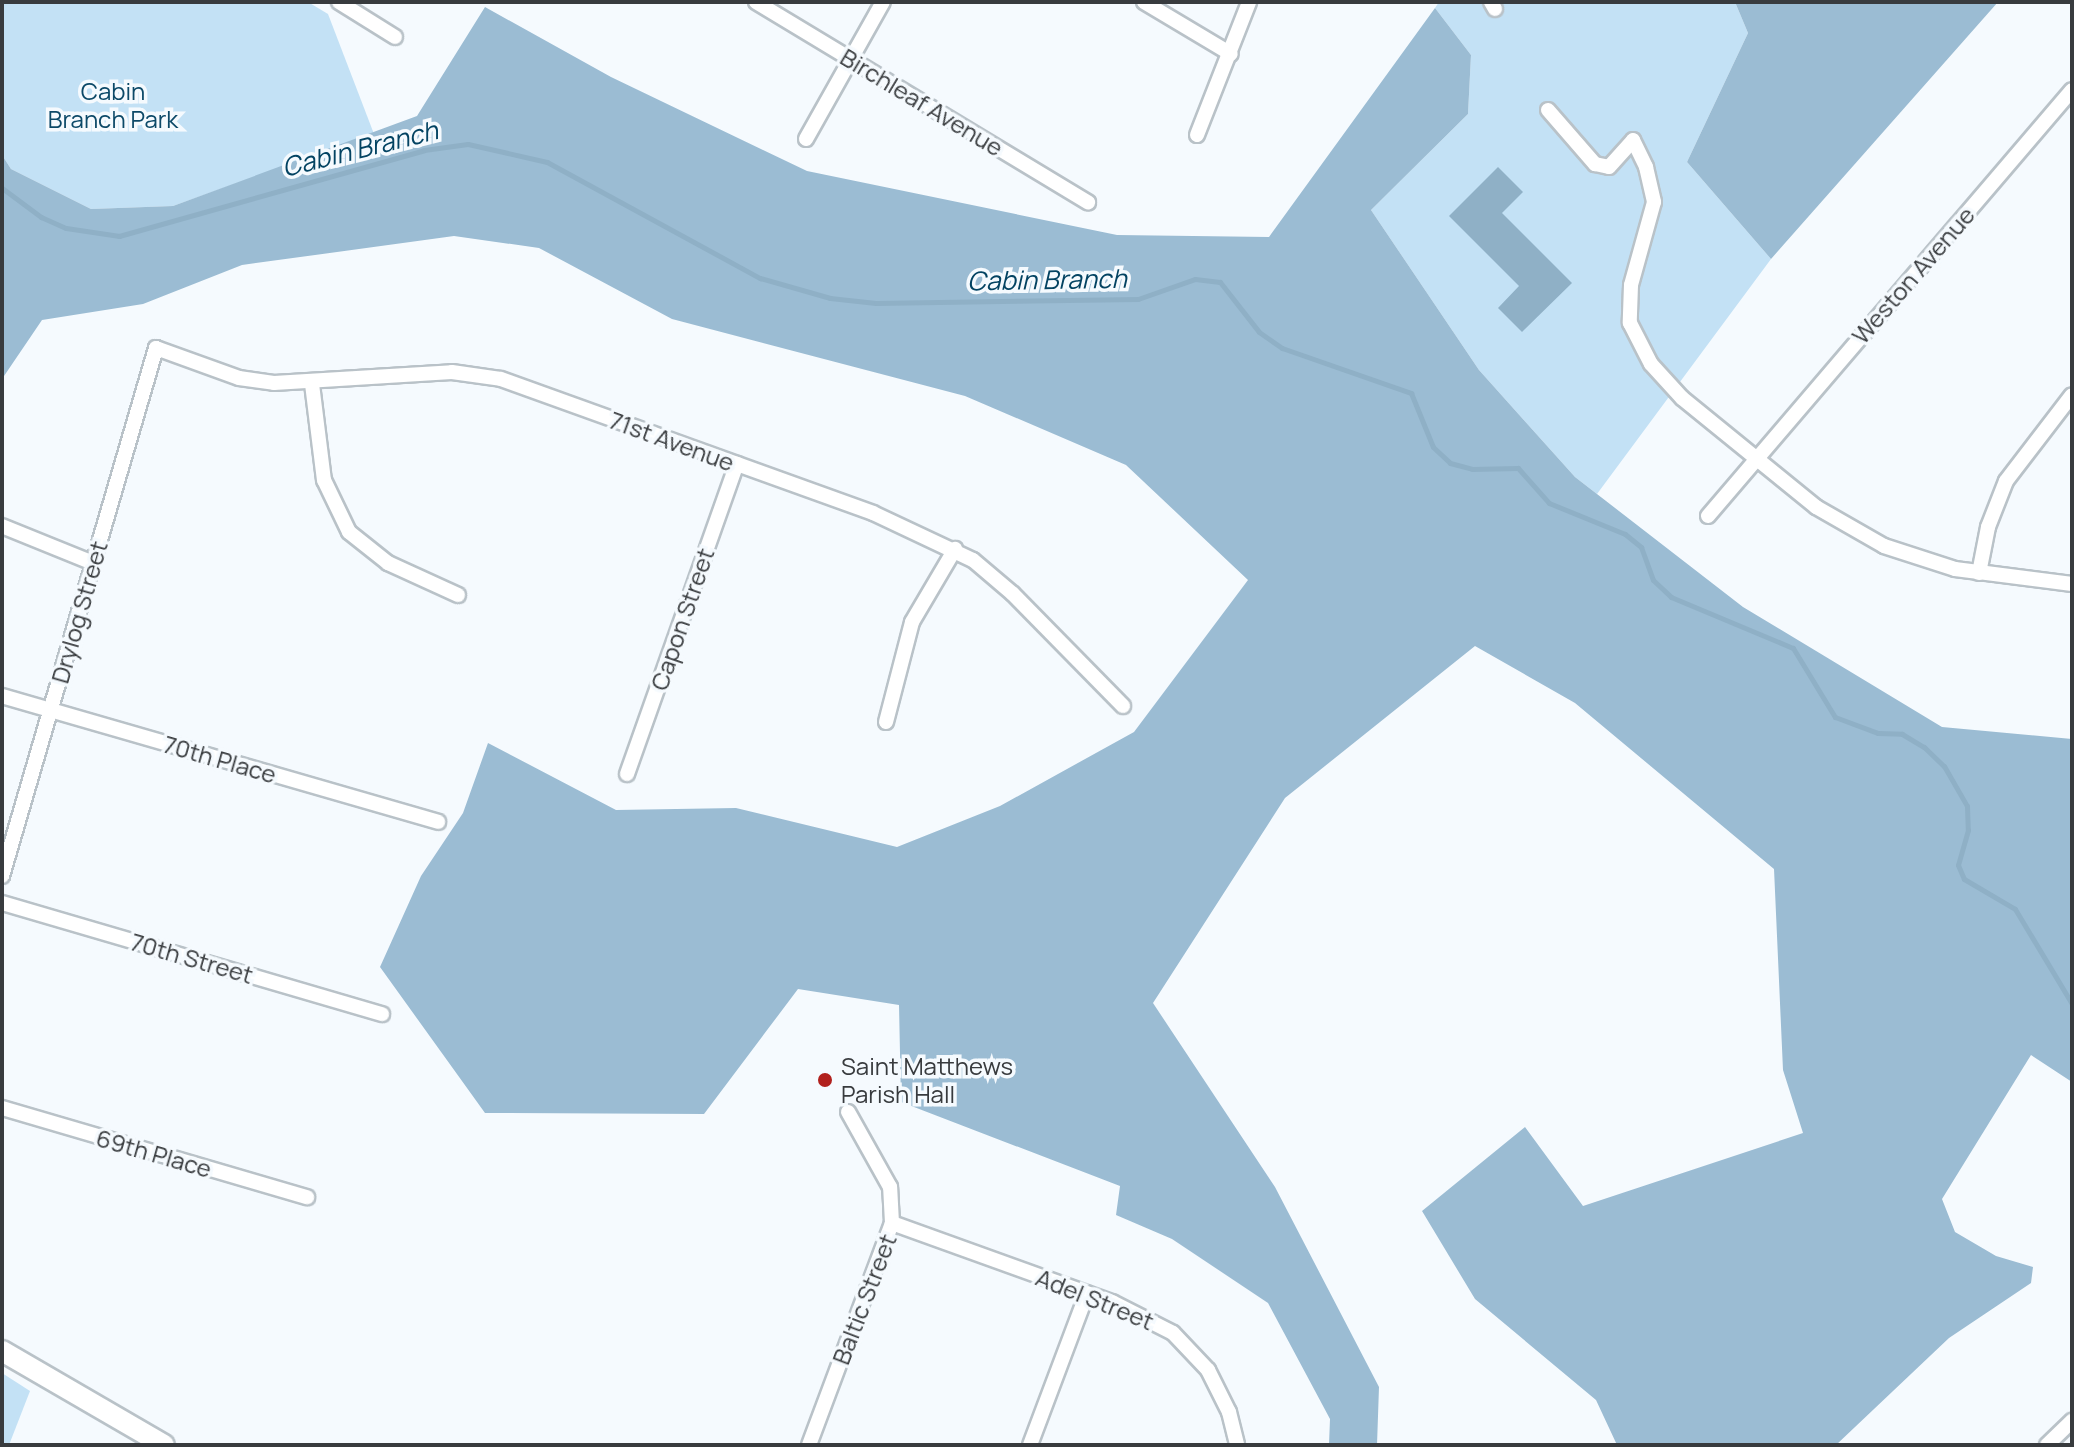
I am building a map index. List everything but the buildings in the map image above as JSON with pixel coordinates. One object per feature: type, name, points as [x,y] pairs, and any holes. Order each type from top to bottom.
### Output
[{"type":"main road","points":[[2,1351],[164,1445]]},
{"type":"street","name":"Birchleaf Avenue","points":[[756,2],[1088,202]]},
{"type":"street","points":[[806,139],[883,2]]},
{"type":"street","points":[[1144,2],[1231,54]]},
{"type":"street","points":[[1197,135],[1249,2]]},
{"type":"street","points":[[342,3],[395,37]]},
{"type":"street","name":"Weston Avenue","points":[[1708,516],[2072,90]]},
{"type":"street","points":[[1548,110],[1582,152],[1603,168],[1633,140],[1646,167],[1654,202],[1631,285],[1632,328],[1669,385],[1754,460],[1846,527],[1927,562],[1979,573],[2072,584]]},
{"type":"street","name":"71st Avenue","points":[[156,348],[239,378],[312,384],[430,372],[483,375],[737,464],[955,549],[1013,594],[1123,706]]},
{"type":"street","name":"Drylog Street","points":[[2,876],[156,348]]},
{"type":"street","points":[[312,384],[324,480],[349,532],[379,558],[458,595]]},
{"type":"street","points":[[1979,573],[1988,527],[2006,481],[2072,395]]},
{"type":"street","name":"Capon Street","points":[[627,774],[737,464]]},
{"type":"street","points":[[2,526],[93,563]]},
{"type":"street","points":[[886,722],[912,622],[955,549]]},
{"type":"street","name":"70th Place","points":[[2,696],[438,822]]},
{"type":"street","name":"70th Street","points":[[2,903],[382,1014]]},
{"type":"street","name":"69th Place","points":[[2,1108],[307,1197]]},
{"type":"street","name":"Baltic Street","points":[[809,1445],[892,1223],[890,1187],[848,1112]]},
{"type":"street","name":"Adel Street","points":[[892,1223],[1087,1293],[1156,1323],[1199,1358],[1229,1412],[1237,1445]]},
{"type":"street","points":[[1030,1445],[1087,1293]]},
{"type":"street","points":[[2047,1445],[2072,1421]]},
{"type":"green space","name":"Cabin Branch Park","points":[[2,2],[308,2],[328,14],[374,134],[173,206],[91,209],[11,169],[2,155]]},
{"type":"green space","points":[[1439,2],[1735,2],[1748,33],[1687,162],[1771,259],[1597,494],[1575,477],[1479,370],[1371,210],[1468,114],[1471,55],[1435,8]]},
{"type":"green space","points":[[2,1373],[30,1391],[9,1445],[2,1445]]},
{"type":"shaded area","points":[[1735,2],[1998,2],[1771,259],[1687,162],[1748,33]]},
{"type":"shaded area","points":[[485,7],[611,77],[807,171],[1117,235],[1269,237],[1435,8],[1471,55],[1468,114],[1371,210],[1479,370],[1575,477],[1743,607],[1942,727],[2072,739],[2072,1082],[2031,1055],[1942,1199],[1955,1232],[1996,1256],[2033,1267],[2031,1283],[1949,1338],[1836,1445],[1617,1445],[1596,1400],[1475,1299],[1422,1211],[1525,1127],[1583,1206],[1803,1133],[1783,1070],[1774,869],[1575,703],[1475,646],[1285,798],[1153,1003],[1275,1187],[1379,1387],[1377,1445],[1329,1445],[1330,1419],[1268,1303],[1172,1239],[1116,1215],[1120,1186],[901,1102],[899,1005],[798,989],[704,1114],[485,1113],[380,967],[421,876],[463,813],[488,743],[616,810],[736,808],[897,847],[1000,806],[1134,732],[1248,580],[1126,465],[965,396],[672,319],[539,248],[454,236],[242,265],[143,304],[42,320],[2,379],[2,155],[11,169],[91,209],[173,206],[417,116]]},
{"type":"shaded area","points":[[1498,167],[1523,192],[1502,213],[1572,283],[1522,332],[1498,308],[1519,286],[1449,216]]},
{"type":"waterway","name":"Cabin Branch","points":[[2,188],[41,217],[66,228],[119,236],[424,150],[468,144],[547,162],[760,278],[830,298],[876,303],[1138,299],[1195,279],[1220,282],[1259,332],[1282,348],[1411,393],[1433,447],[1450,463],[1472,469],[1518,468],[1549,503],[1625,534],[1641,547],[1653,580],[1671,597],[1793,648],[1835,717],[1878,733],[1902,734],[1924,747],[1944,766],[1967,806],[1968,830],[1958,865],[1964,879],[2015,909],[2072,1004]]},
{"type":"place","name":"Saint Matthews Parish Hall","points":[[825,1080]]}]
